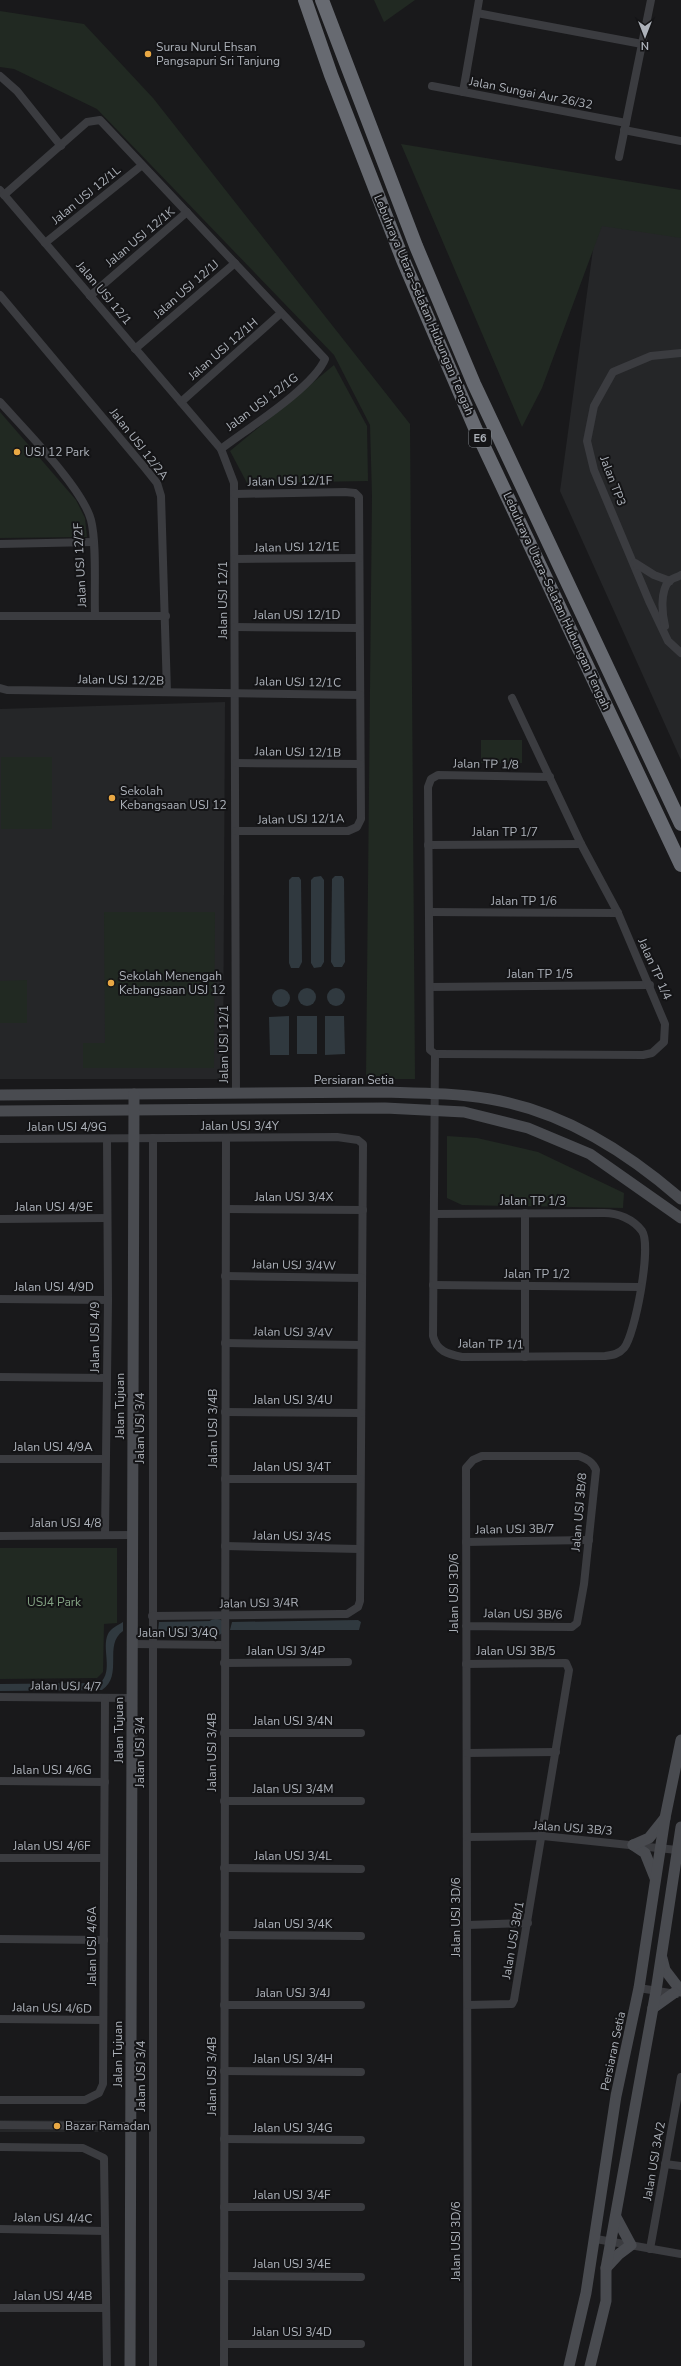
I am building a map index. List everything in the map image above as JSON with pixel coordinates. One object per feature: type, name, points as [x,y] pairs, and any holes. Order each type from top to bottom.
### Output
[{"type":"highway","name":"Lebuhraya Utara–Selatan Hubungan Tengah","points":[[305,0],[332,76],[403,260],[475,428],[681,865]]},
{"type":"highway","name":"Lebuhraya Utara–Selatan Hubungan Tengah","points":[[322,0],[416,246],[474,384],[681,824]]},
{"type":"main road","name":"Persiaran Setia","points":[[0,1095],[435,1093],[492,1099],[550,1117],[582,1129],[616,1149],[656,1178],[681,1199]]},
{"type":"main road","name":"Jalan Tujuan","points":[[130,2366],[134,1094]]},
{"type":"main road","points":[[236,1094],[238,1104],[244,1109]]},
{"type":"main road","points":[[0,1111],[434,1109],[464,1112],[528,1128],[563,1141],[613,1169],[681,1218]]},
{"type":"main road","points":[[656,1178],[681,1192]]},
{"type":"main road","name":"Persiaran Setia","points":[[569,2366],[586,2293],[596,2239],[616,2096],[639,1988],[665,1818],[681,1740]]},
{"type":"main road","points":[[633,1845],[649,1838],[665,1818]]},
{"type":"main road","points":[[590,2366],[606,2301],[606,2268],[656,1991],[681,1827]]},
{"type":"main road","points":[[633,1845],[645,1852],[656,1880]]},
{"type":"main road","points":[[653,2008],[678,1993],[665,1970],[661,1958]]},
{"type":"main road","points":[[606,2268],[619,2254],[632,2245],[616,2217]]},
{"type":"street","points":[[463,92],[479,0]]},
{"type":"street","points":[[619,157],[651,0]]},
{"type":"street","points":[[477,13],[642,44]]},
{"type":"street","points":[[0,76],[17,91],[61,146]]},
{"type":"street","name":"Jalan Sungai Aur 26/32","points":[[432,86],[625,127],[681,141]]},
{"type":"street","points":[[2,193],[61,146],[87,122],[93,120],[105,123],[141,166],[187,212],[281,313]]},
{"type":"street","name":"Jalan USJ 12/1L","points":[[45,243],[141,166]]},
{"type":"street","name":"Jalan USJ 12/1","points":[[2,193],[221,449],[229,468],[235,494],[236,1094]]},
{"type":"street","name":"Jalan USJ 12/1K","points":[[90,296],[187,212]]},
{"type":"street","name":"Jalan USJ 12/1J","points":[[136,349],[235,263]]},
{"type":"street","name":"Jalan USJ 12/2A","points":[[0,295],[157,483],[161,496],[166,616],[167,692]]},
{"type":"street","name":"Jalan USJ 12/1G","points":[[221,449],[307,384],[322,367],[325,359],[281,313]]},
{"type":"street","name":"Jalan USJ 12/1H","points":[[181,402],[281,313]]},
{"type":"street","name":"Jalan TP3","points":[[681,353],[651,356],[613,372],[594,406],[587,441],[594,470],[668,641],[681,653]]},
{"type":"street","name":"Jalan USJ 12/2F","points":[[0,402],[76,492],[90,520],[95,614]]},
{"type":"street","name":"Jalan USJ 12/1F","points":[[235,494],[355,493],[359,497],[359,558]]},
{"type":"street","points":[[0,544],[92,542]]},
{"type":"street","points":[[359,558],[360,764]]},
{"type":"street","name":"Jalan USJ 12/1E","points":[[235,559],[359,558]]},
{"type":"street","points":[[635,564],[654,575],[670,581]]},
{"type":"street","points":[[668,641],[663,617],[665,591],[670,581],[681,575]]},
{"type":"street","points":[[0,616],[95,614],[166,616]]},
{"type":"street","name":"Jalan USJ 12/1D","points":[[235,627],[359,628]]},
{"type":"street","name":"Jalan USJ 12/2B","points":[[3,689],[235,693]]},
{"type":"street","name":"Jalan USJ 12/1C","points":[[235,693],[360,695]]},
{"type":"street","name":"Jalan TP 1/4","points":[[435,1054],[634,1056],[652,1053],[664,1042],[666,1034],[665,1024],[650,985],[618,913],[581,844],[512,698]]},
{"type":"street","name":"Jalan USJ 12/1B","points":[[236,763],[360,764]]},
{"type":"street","name":"Jalan USJ 12/1A","points":[[236,831],[348,831],[356,827],[361,819],[360,764]]},
{"type":"street","name":"Jalan TP 1/8","points":[[428,845],[428,787],[432,779],[438,775],[550,777]]},
{"type":"street","name":"Jalan TP 1/7","points":[[428,845],[581,844]]},
{"type":"street","points":[[428,845],[430,1050],[435,1054],[435,1093]]},
{"type":"street","name":"Jalan TP 1/6","points":[[429,912],[618,913]]},
{"type":"street","name":"Jalan TP 1/5","points":[[430,987],[650,985]]},
{"type":"street","name":"Jalan TP 1/1","points":[[435,1093],[433,1336],[435,1344],[441,1351],[462,1357],[605,1356],[620,1352],[631,1336],[646,1247],[642,1232],[631,1222]]},
{"type":"street","name":"Jalan USJ 3/4Y","points":[[134,1138],[346,1138],[358,1140],[363,1144],[363,1210]]},
{"type":"street","name":"Jalan USJ 4/9G","points":[[0,1139],[134,1138]]},
{"type":"street","name":"Jalan USJ 3/4","points":[[153,1138],[153,2366]]},
{"type":"street","name":"Jalan USJ 3/4B","points":[[224,2366],[224,1546],[226,1138]]},
{"type":"street","name":"Jalan USJ 4/9","points":[[105,1535],[108,1300],[107,1139]]},
{"type":"street","name":"Jalan USJ 3/4X","points":[[226,1209],[363,1210]]},
{"type":"street","points":[[360,1549],[363,1210]]},
{"type":"street","points":[[525,1213],[525,1357]]},
{"type":"street","name":"Jalan TP 1/3","points":[[434,1214],[613,1213],[631,1222]]},
{"type":"street","name":"Jalan USJ 4/9E","points":[[0,1219],[107,1218]]},
{"type":"street","name":"Jalan USJ 3/4W","points":[[225,1276],[362,1278]]},
{"type":"street","name":"Jalan TP 1/2","points":[[433,1285],[640,1287]]},
{"type":"street","name":"Jalan USJ 4/9D","points":[[0,1299],[108,1300]]},
{"type":"street","name":"Jalan USJ 3/4V","points":[[225,1343],[361,1344]]},
{"type":"street","points":[[0,1377],[107,1378]]},
{"type":"street","name":"Jalan USJ 3/4U","points":[[225,1412],[361,1413]]},
{"type":"street","name":"Jalan USJ 3B/8","points":[[466,1468],[473,1460],[482,1456],[579,1456],[586,1458],[594,1464],[596,1470],[589,1540],[577,1623]]},
{"type":"street","name":"Jalan USJ 4/9A","points":[[0,1459],[106,1459]]},
{"type":"street","name":"Jalan USJ 3D/6","points":[[466,1468],[468,2366]]},
{"type":"street","name":"Jalan USJ 3/4T","points":[[225,1479],[360,1480]]},
{"type":"street","name":"Jalan USJ 4/8","points":[[0,1536],[132,1535]]},
{"type":"street","name":"Jalan USJ 3B/7","points":[[466,1542],[589,1540]]},
{"type":"street","name":"Jalan USJ 3/4S","points":[[224,1546],[360,1549]]},
{"type":"street","name":"Jalan USJ 3/4R","points":[[152,1616],[347,1614],[358,1607],[360,1601],[360,1549]]},
{"type":"street","name":"Jalan USJ 3B/6","points":[[466,1626],[572,1627],[577,1623]]},
{"type":"street","name":"Jalan USJ 3/4Q","points":[[132,1644],[224,1645]]},
{"type":"street","name":"Jalan USJ 3/4P","points":[[224,1663],[348,1662]]},
{"type":"street","name":"Jalan USJ 3B/5","points":[[466,1664],[566,1663]]},
{"type":"street","name":"Jalan USJ 3B/1","points":[[468,2005],[512,2004],[514,2000],[543,1836],[569,1670],[566,1663]]},
{"type":"street","name":"Jalan USJ 4/7","points":[[0,1697],[132,1698]]},
{"type":"street","name":"Jalan USJ 4/6A","points":[[0,2100],[85,2100],[99,2093],[103,2084],[105,1698]]},
{"type":"street","name":"Jalan USJ 3/4N","points":[[224,1733],[361,1733]]},
{"type":"street","points":[[467,1753],[556,1752]]},
{"type":"street","name":"Jalan USJ 4/6G","points":[[0,1782],[105,1782]]},
{"type":"street","name":"Jalan USJ 3/4M","points":[[224,1801],[361,1801]]},
{"type":"street","name":"Jalan USJ 3B/3","points":[[467,1837],[543,1836],[677,1850]]},
{"type":"street","name":"Jalan USJ 4/6F","points":[[0,1858],[104,1858]]},
{"type":"street","name":"Jalan USJ 3/4L","points":[[224,1868],[361,1869]]},
{"type":"street","points":[[468,1925],[528,1923]]},
{"type":"street","name":"Jalan USJ 3/4K","points":[[224,1935],[361,1936]]},
{"type":"street","points":[[0,1939],[104,1940]]},
{"type":"street","points":[[639,1988],[678,1993]]},
{"type":"street","name":"Jalan USJ 3/4J","points":[[224,2005],[361,2005]]},
{"type":"street","name":"Jalan USJ 4/6D","points":[[0,2019],[103,2020]]},
{"type":"street","name":"Jalan USJ 3/4H","points":[[224,2071],[361,2072]]},
{"type":"street","name":"Jalan USJ 3A/2","points":[[650,2249],[681,2077]]},
{"type":"street","points":[[0,2125],[131,2126]]},
{"type":"street","name":"Jalan USJ 3/4G","points":[[224,2139],[361,2140]]},
{"type":"street","points":[[0,2147],[83,2148],[104,2158],[107,2366]]},
{"type":"street","points":[[665,2164],[681,2166]]},
{"type":"street","name":"Jalan USJ 3/4F","points":[[224,2207],[361,2207]]},
{"type":"street","name":"Jalan USJ 4/4C","points":[[0,2229],[105,2231]]},
{"type":"street","points":[[596,2239],[681,2254]]},
{"type":"street","name":"Jalan USJ 3/4E","points":[[224,2276],[361,2277]]},
{"type":"street","name":"Jalan USJ 4/4B","points":[[0,2308],[106,2308]]},
{"type":"street","name":"Jalan USJ 3/4D","points":[[224,2344],[361,2344]]},
{"type":"shaded area","points":[[597,220],[681,236],[681,760],[560,491]]},
{"type":"shaded area","points":[[225,702],[223,1079],[0,1079],[0,709]]},
{"type":"shaded area","points":[[321,876],[324,880],[324,962],[321,967],[314,968],[311,963],[311,880],[314,877]]},
{"type":"shaded area","points":[[335,876],[342,876],[344,879],[345,962],[342,967],[334,967],[331,962],[332,879]]},
{"type":"shaded area","points":[[292,877],[299,877],[301,880],[302,962],[299,968],[291,968],[289,963],[289,880]]},
{"type":"shaded area","points":[[303,988],[311,988],[316,993],[314,1004],[311,1006],[303,1006],[298,1001],[298,993]]},
{"type":"shaded area","points":[[336,988],[343,990],[345,997],[343,1004],[336,1006],[329,1004],[327,997],[329,990]]},
{"type":"shaded area","points":[[277,989],[285,989],[290,994],[288,1005],[285,1007],[277,1007],[272,1002],[272,994]]},
{"type":"shaded area","points":[[289,1016],[289,1055],[270,1055],[269,1017]]},
{"type":"shaded area","points":[[297,1016],[317,1016],[317,1054],[297,1054]]},
{"type":"shaded area","points":[[325,1016],[344,1016],[345,1054],[325,1055]]},
{"type":"shaded area","points":[[358,1620],[361,1622],[359,1630],[230,1630],[232,1622]]},
{"type":"shaded area","points":[[213,1621],[215,1630],[213,1632],[158,1631],[159,1622]]},
{"type":"shaded area","points":[[123,1622],[123,1631],[117,1637],[114,1644],[112,1676],[108,1684],[102,1690],[0,1691],[0,1684],[100,1683],[104,1678],[107,1666],[106,1640],[108,1634],[112,1629]]},
{"type":"shaded area","name":"Bazar Ramadan","points":[[0,2120],[114,2121],[114,2132],[0,2132]]},
{"type":"green space","points":[[374,0],[415,0],[384,22]]},
{"type":"green space","points":[[0,11],[84,24],[153,98],[410,424],[415,1079],[366,1079],[372,496],[370,425],[334,355],[97,109],[14,69],[0,67]]},
{"type":"green space","points":[[401,144],[681,190],[681,238],[602,226],[542,388],[522,427]]},
{"type":"green space","points":[[334,365],[367,426],[368,481],[247,483],[230,451]]},
{"type":"green space","name":"USJ 12 Park","points":[[0,412],[76,500],[85,518],[87,537],[0,538]]},
{"type":"green space","points":[[481,740],[522,740],[522,763],[481,763]]},
{"type":"green space","points":[[1,757],[52,757],[52,829],[1,829]]},
{"type":"green space","points":[[104,912],[215,912],[214,1068],[83,1068],[83,1043],[105,1043]]},
{"type":"green space","points":[[27,980],[27,1023],[0,1023],[0,981]]},
{"type":"green space","points":[[447,1136],[477,1138],[538,1152],[624,1193],[623,1208],[462,1205],[447,1198]]},
{"type":"green space","name":"USJ4 Park","points":[[0,1548],[117,1548],[117,1623],[104,1624],[103,1672],[97,1678],[0,1679]]},
{"type":"place","name":"Surau Nurul Ehsan Pangsapuri Sri Tanjung","points":[[148,54]]},
{"type":"place","name":"USJ 12 Park","points":[[17,452]]},
{"type":"place","name":"Sekolah Kebangsaan USJ 12","points":[[112,798]]},
{"type":"place","name":"Sekolah Menengah Kebangsaan USJ 12","points":[[111,983]]},
{"type":"place","name":"Bazar Ramadan","points":[[57,2126]]}]
